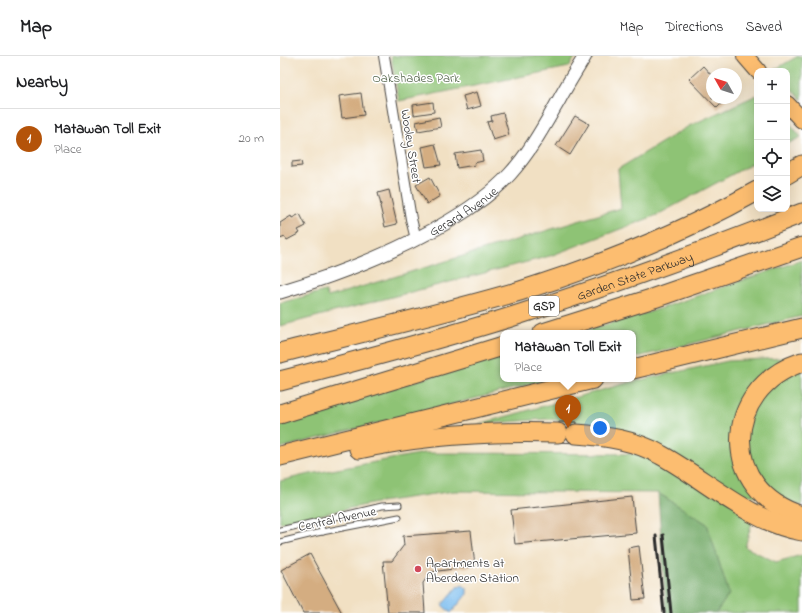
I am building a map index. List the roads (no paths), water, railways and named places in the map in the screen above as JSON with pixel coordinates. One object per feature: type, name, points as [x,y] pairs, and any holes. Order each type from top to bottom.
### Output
[{"type":"highway","points":[[790,172],[802,165]]},
{"type":"highway","name":"Garden State Parkway","points":[[280,353],[444,312],[522,290],[560,277],[668,235],[754,192]]},
{"type":"highway","name":"Garden State Parkway","points":[[280,381],[431,341],[511,317],[692,255],[802,213]]},
{"type":"highway","name":"Garden State Parkway","points":[[552,330],[696,284],[802,247]]},
{"type":"highway","points":[[636,368],[802,328]]},
{"type":"highway","points":[[750,340],[802,339]]},
{"type":"highway","points":[[280,414],[500,347]]},
{"type":"highway","points":[[802,362],[775,375],[763,384],[755,393],[743,418],[740,443],[746,467],[756,487],[773,503],[802,516]]},
{"type":"highway","points":[[287,454],[581,382]]},
{"type":"highway","points":[[287,454],[356,449],[401,441],[465,434],[515,432],[567,433],[616,439],[651,450],[671,461],[749,511],[772,522],[802,530]]},
{"type":"main road","points":[[745,56],[755,68]]},
{"type":"main road","points":[[790,107],[802,120]]},
{"type":"street","name":"Wooley Street","points":[[384,56],[410,219],[416,239]]},
{"type":"street","name":"Gerard Avenue","points":[[280,292],[332,276],[416,239],[475,205],[493,191],[510,174],[535,140],[585,56]]},
{"type":"lane","name":"Central Avenue","points":[[280,530],[382,506],[399,505]]},
{"type":"lane","name":"Central Avenue","points":[[280,542],[400,517]]},
{"type":"lane","points":[[318,521],[323,532]]},
{"type":"water","points":[[462,585],[467,588],[467,594],[451,613],[442,605],[458,586],[459,587]]},
{"type":"railway","points":[[663,535],[671,613]]},
{"type":"railway","points":[[656,536],[664,613]]},
{"type":"place","name":"Matawan Toll Exit","points":[[568,428]]},
{"type":"place","name":"Apartments at Aberdeen Station","points":[[418,569]]},
{"type":"park label","name":"Oakshades Park","points":[[416,77]]}]
